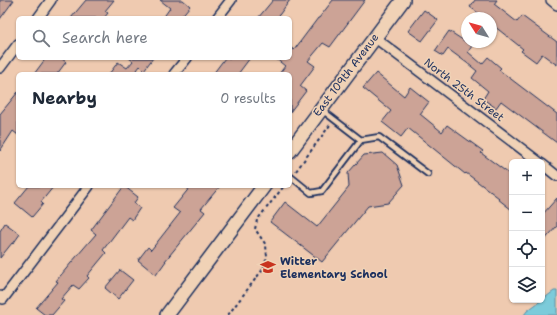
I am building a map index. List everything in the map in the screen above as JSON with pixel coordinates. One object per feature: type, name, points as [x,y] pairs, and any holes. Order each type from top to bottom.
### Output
[{"type":"street","points":[[39,16],[51,0]]},
{"type":"street","points":[[219,16],[231,0]]},
{"type":"street","name":"East 109th Avenue","points":[[292,147],[403,0]]},
{"type":"street","points":[[551,0],[557,5]]},
{"type":"street","name":"North 25th Street","points":[[374,37],[535,159]]},
{"type":"street","points":[[0,68],[16,47]]},
{"type":"street","points":[[176,72],[184,60]]},
{"type":"street","points":[[545,166],[557,176]]},
{"type":"street","points":[[2,297],[87,188]]},
{"type":"street","points":[[167,315],[262,188]]},
{"type":"lane","points":[[321,109],[361,140]]},
{"type":"lane","points":[[292,179],[311,193],[322,191],[361,140],[379,137],[428,174]]},
{"type":"path","points":[[292,174],[326,132],[333,119]]},
{"type":"path","points":[[228,315],[263,269],[267,257],[266,245],[255,229],[258,220],[282,188]]},
{"type":"water","points":[[554,291],[557,291],[557,315],[524,315],[538,303],[545,303],[545,298]]},
{"type":"building","points":[[0,0],[14,0],[0,19]]},
{"type":"building","points":[[86,0],[114,0],[105,11],[108,13],[106,16],[73,16]]},
{"type":"building","points":[[160,0],[183,0],[190,6],[182,16],[164,16],[170,8]]},
{"type":"building","points":[[273,0],[290,0],[278,16],[260,16]]},
{"type":"building","points":[[333,0],[365,0],[330,47],[323,43],[308,61],[315,66],[300,86],[306,91],[292,109],[292,72],[280,72],[285,66],[278,60],[292,60],[292,48],[294,50]]},
{"type":"building","points":[[475,0],[497,0],[494,4],[517,22],[522,16],[557,42],[557,65],[542,54],[536,62],[521,51],[523,49],[497,28],[497,12],[477,12],[470,7]]},
{"type":"building","points":[[424,10],[438,20],[422,41],[408,31]]},
{"type":"building","points":[[449,31],[461,39],[461,48],[471,48],[468,52],[482,64],[488,57],[501,68],[499,70],[557,114],[557,143],[501,101],[496,108],[483,99],[488,91],[472,78],[477,71],[467,63],[448,49],[443,56],[435,51]]},
{"type":"building","points":[[44,60],[64,60],[66,62],[58,72],[36,72]]},
{"type":"building","points":[[132,60],[152,60],[144,70],[140,66],[136,72],[110,72],[118,62],[127,68],[133,61]]},
{"type":"building","points":[[224,60],[248,60],[240,72],[214,72]]},
{"type":"building","points":[[376,73],[404,96],[410,87],[429,102],[420,114],[442,132],[447,125],[483,151],[481,153],[509,174],[509,208],[498,199],[499,198],[466,173],[465,174],[408,128],[401,137],[382,122],[391,111],[363,88]]},
{"type":"building","points":[[16,94],[16,133],[13,131],[0,151],[0,114]]},
{"type":"building","points":[[383,153],[397,165],[404,185],[388,203],[368,206],[322,262],[270,222],[285,202],[317,227],[349,187],[348,173],[364,155]]},
{"type":"building","points":[[27,188],[52,188],[41,202],[43,204],[32,217],[15,203]]},
{"type":"building","points":[[122,188],[127,188],[138,197],[134,203],[140,208],[132,220],[128,217],[103,250],[106,253],[87,276],[89,278],[79,289],[73,285],[61,299],[64,301],[52,315],[45,315],[36,308],[58,282],[56,281],[96,234],[91,230]]},
{"type":"building","points":[[189,188],[218,188],[201,209],[205,212],[165,261],[156,275],[138,260],[148,247],[151,250],[180,213],[173,208]]},
{"type":"building","points":[[557,198],[557,226],[545,240],[545,231],[545,212]]},
{"type":"building","points":[[5,223],[20,234],[0,258],[0,231]]},
{"type":"building","points":[[120,270],[133,280],[118,299],[105,288]]},
{"type":"place","name":"Witter Elementary School","points":[[268,267]]}]
